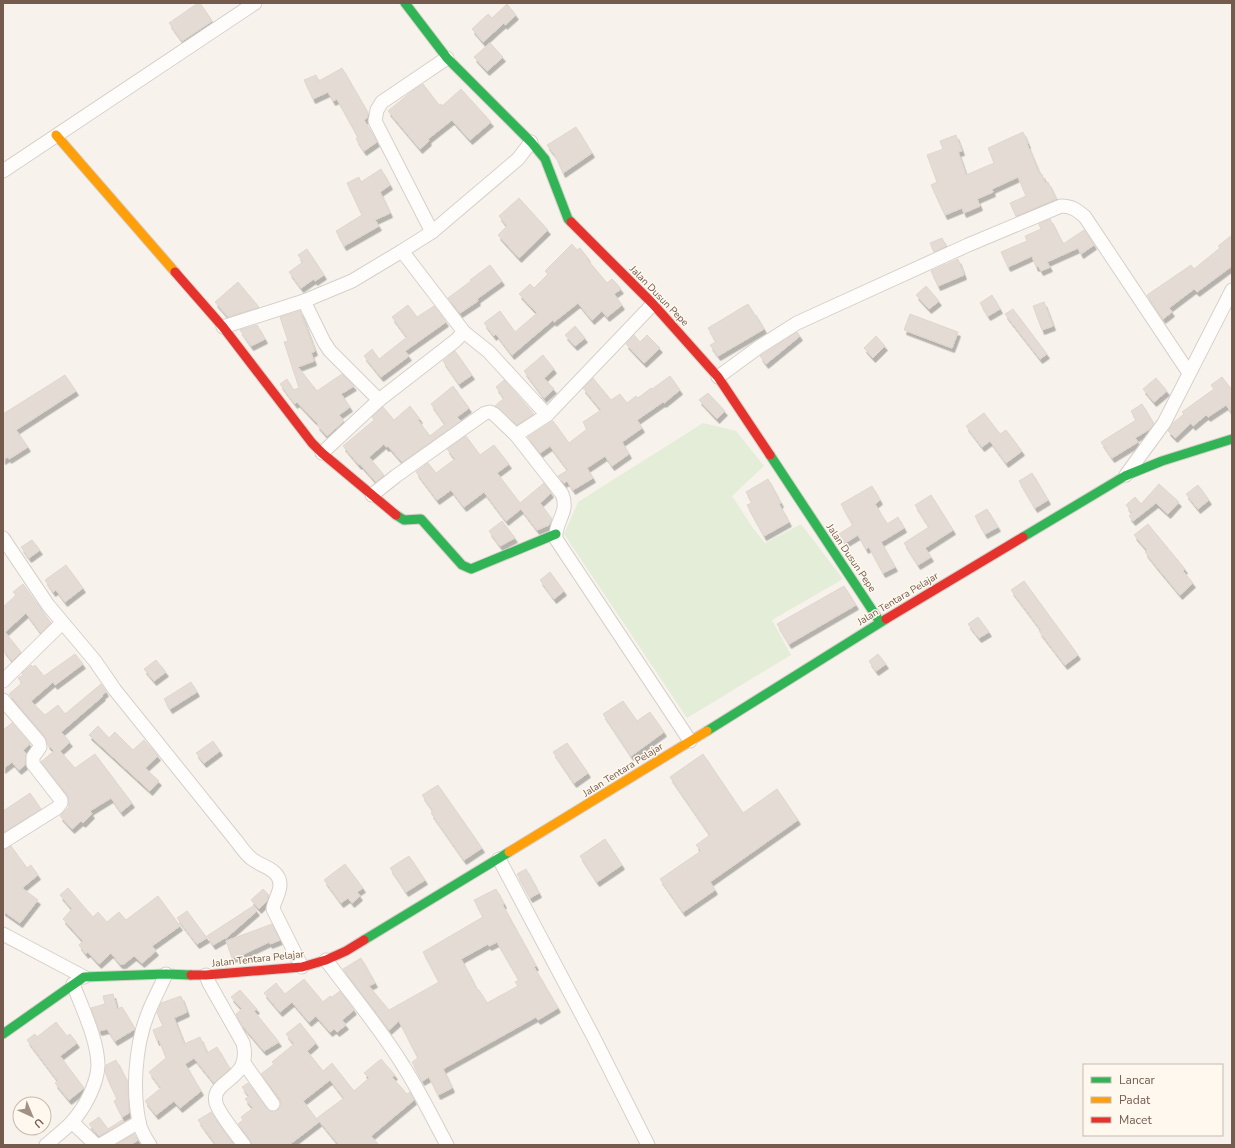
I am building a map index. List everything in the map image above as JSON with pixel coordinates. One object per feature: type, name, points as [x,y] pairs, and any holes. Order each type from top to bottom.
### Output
[{"type":"street","points":[[3,171],[255,3]]},
{"type":"street","name":"Jalan Dusun Pepe","points":[[405,3],[447,58],[532,142],[545,159],[568,219],[653,304],[718,377],[880,622]]},
{"type":"street","points":[[432,232],[375,121],[377,110],[382,102],[447,58]]},
{"type":"street","points":[[56,135],[223,327],[312,443],[398,517],[404,520],[421,519],[462,565],[471,569],[556,534]]},
{"type":"street","points":[[223,327],[304,301],[352,281],[402,252],[432,232],[518,159],[532,142]]},
{"type":"street","points":[[718,377],[759,346],[797,323],[968,245],[1061,206],[1072,207],[1085,217],[1189,373]]},
{"type":"street","points":[[402,252],[464,332],[489,352],[548,415]]},
{"type":"street","points":[[1125,476],[1164,422],[1232,290]]},
{"type":"street","points":[[304,301],[330,351],[379,400]]},
{"type":"street","points":[[516,435],[548,415],[653,304]]},
{"type":"street","points":[[322,453],[379,400],[455,341],[464,332]]},
{"type":"street","points":[[372,495],[396,476],[485,413],[490,412],[494,414],[516,435],[562,494],[565,500],[565,510],[556,534],[556,539],[690,742]]},
{"type":"street","name":"Jalan Tentara Pelajar","points":[[84,977],[166,974],[206,975],[302,967],[326,960],[346,951],[690,742],[880,622],[1125,476],[1162,460],[1232,439]]},
{"type":"street","points":[[5,545],[62,623],[95,661],[115,690],[234,838],[253,860],[266,866],[280,879],[280,887],[273,909],[302,967]]},
{"type":"street","points":[[3,681],[62,623]]},
{"type":"street","points":[[3,700],[39,742],[40,747],[33,757],[33,764],[61,800],[61,803],[57,808],[3,842]]},
{"type":"street","points":[[499,859],[593,1036],[648,1145]]},
{"type":"street","points":[[3,934],[84,977],[3,1034]]},
{"type":"street","points":[[326,960],[389,1043],[415,1084],[447,1145]]},
{"type":"street","points":[[150,1145],[140,1127],[136,1089],[137,1050],[147,1016],[166,974]]},
{"type":"street","points":[[206,975],[209,984],[245,1049],[244,1064],[240,1070],[218,1090],[216,1096],[218,1108],[244,1145]]},
{"type":"street","points":[[46,1145],[72,1122],[89,1096],[96,1077],[98,1065],[96,1049],[73,984]]},
{"type":"street","points":[[244,1064],[273,1104]]},
{"type":"street","points":[[72,1122],[96,1145]]},
{"type":"street","points":[[100,1145],[140,1122]]},
{"type":"green space","points":[[703,423],[736,431],[764,466],[732,496],[753,528],[765,543],[801,524],[843,579],[772,620],[791,655],[687,718],[564,534],[578,502]]},
{"type":"building","points":[[200,3],[212,21],[182,41],[169,23]]},
{"type":"building","points":[[507,4],[516,15],[505,25],[504,23],[483,42],[472,29],[488,14],[492,18]]},
{"type":"building","points":[[490,43],[503,57],[487,71],[474,57]]},
{"type":"building","points":[[342,68],[368,113],[367,118],[364,120],[377,142],[364,151],[356,139],[358,137],[337,99],[333,101],[328,92],[313,99],[304,80],[316,75],[319,81]]},
{"type":"building","points":[[423,84],[439,105],[441,104],[442,106],[461,89],[491,122],[470,140],[452,120],[428,139],[429,141],[420,149],[388,111]]},
{"type":"building","points":[[576,127],[592,153],[563,173],[555,155],[547,145]]},
{"type":"building","points":[[1023,132],[1040,175],[1042,174],[1045,183],[1048,182],[1056,199],[1016,216],[1010,203],[1026,196],[1018,177],[992,189],[993,192],[977,199],[980,206],[964,213],[962,208],[945,215],[931,185],[937,182],[927,155],[943,149],[940,141],[956,135],[962,151],[958,152],[966,175],[994,163],[988,148]]},
{"type":"building","points":[[381,169],[390,185],[380,192],[390,213],[375,220],[379,226],[344,246],[336,231],[362,215],[347,183],[359,177],[361,182]]},
{"type":"building","points":[[519,198],[548,230],[519,258],[498,235],[507,226],[499,216]]},
{"type":"building","points":[[1050,219],[1063,244],[1084,230],[1094,245],[1081,254],[1078,248],[1047,262],[1050,267],[1041,271],[1038,266],[1036,267],[1032,256],[1008,267],[1001,252],[1027,241],[1025,236],[1041,229],[1039,224]]},
{"type":"building","points":[[1232,235],[1232,266],[1197,292],[1194,289],[1169,308],[1172,312],[1163,319],[1147,295],[1191,265],[1194,269],[1220,248],[1218,246]]},
{"type":"building","points":[[942,238],[946,246],[934,252],[930,243]]},
{"type":"building","points":[[572,244],[577,250],[580,248],[607,283],[612,279],[621,289],[614,294],[622,305],[607,317],[602,311],[592,320],[578,303],[554,322],[553,320],[512,355],[496,334],[494,336],[484,323],[500,311],[515,332],[537,313],[519,294],[530,284],[534,288],[548,274],[545,271]]},
{"type":"building","points":[[307,249],[324,275],[315,281],[314,279],[301,288],[289,272],[303,262],[298,255]]},
{"type":"building","points":[[958,259],[964,275],[938,286],[931,271]]},
{"type":"building","points":[[490,265],[502,281],[477,299],[478,301],[460,313],[448,298]]},
{"type":"building","points":[[238,282],[259,307],[228,317],[215,302]]},
{"type":"building","points":[[926,286],[939,301],[929,309],[916,295]]},
{"type":"building","points":[[992,295],[1000,309],[988,316],[980,303]]},
{"type":"building","points":[[1044,302],[1053,326],[1042,330],[1033,306]]},
{"type":"building","points":[[748,304],[764,329],[718,356],[710,345],[716,342],[708,328]]},
{"type":"building","points":[[408,305],[417,317],[434,306],[446,322],[405,351],[409,356],[381,377],[364,356],[372,349],[379,359],[407,337],[392,317]]},
{"type":"building","points":[[1013,309],[1047,354],[1040,359],[1005,314]]},
{"type":"building","points":[[300,311],[315,351],[311,353],[314,361],[298,367],[317,391],[342,374],[354,386],[341,394],[350,407],[339,415],[344,421],[327,436],[297,402],[295,404],[280,384],[287,379],[293,390],[299,388],[284,342],[288,341],[280,317]]},
{"type":"building","points":[[910,314],[958,332],[952,348],[904,330]]},
{"type":"building","points":[[257,325],[265,339],[251,346],[240,330]]},
{"type":"building","points":[[575,326],[585,338],[575,346],[565,335]]},
{"type":"building","points":[[797,332],[800,336],[766,364],[760,356]]},
{"type":"building","points":[[634,335],[640,342],[647,335],[660,348],[644,363],[626,344]]},
{"type":"building","points":[[876,336],[885,346],[873,358],[864,348]]},
{"type":"building","points":[[455,351],[472,375],[459,384],[443,361]]},
{"type":"building","points":[[543,355],[554,369],[544,378],[554,389],[544,398],[524,371]]},
{"type":"building","points":[[65,375],[76,391],[16,430],[28,447],[9,459],[8,457],[3,460],[3,414]]},
{"type":"building","points":[[670,376],[680,390],[664,403],[663,402],[637,420],[642,428],[622,442],[629,454],[612,466],[605,456],[587,468],[593,478],[573,490],[567,481],[564,483],[558,476],[568,470],[550,446],[540,453],[528,437],[553,421],[569,443],[587,429],[583,422],[601,410],[583,388],[593,378],[611,400],[620,394],[627,403],[636,396],[638,398]]},
{"type":"building","points":[[1222,377],[1232,390],[1232,413],[1226,405],[1208,417],[1206,415],[1193,426],[1191,423],[1175,438],[1168,431],[1173,423],[1184,414],[1182,412],[1214,389],[1211,385]]},
{"type":"building","points":[[1156,378],[1167,391],[1154,402],[1143,389]]},
{"type":"building","points":[[504,380],[534,414],[517,425],[495,406],[504,398],[496,387]]},
{"type":"building","points":[[453,386],[469,408],[457,417],[461,421],[402,462],[388,446],[386,447],[384,444],[369,457],[384,475],[376,482],[343,446],[374,420],[372,417],[383,407],[394,420],[410,406],[430,436],[445,424],[431,404]]},
{"type":"building","points":[[708,393],[725,411],[717,419],[699,400]]},
{"type":"building","points":[[1142,404],[1154,424],[1150,429],[1135,438],[1138,442],[1112,458],[1101,442],[1136,420],[1131,411]]},
{"type":"building","points":[[984,413],[1000,434],[1006,430],[1022,451],[1006,463],[990,441],[982,447],[966,426]]},
{"type":"building","points":[[466,436],[480,455],[494,445],[509,464],[497,473],[520,503],[544,483],[551,493],[540,503],[552,519],[549,525],[537,530],[521,509],[506,521],[484,492],[464,507],[451,490],[437,500],[416,472],[428,463],[436,473],[455,459],[447,449]]},
{"type":"building","points":[[1032,473],[1048,500],[1035,508],[1019,481]]},
{"type":"building","points":[[768,479],[789,522],[764,536],[747,505],[752,503],[746,492]]},
{"type":"building","points":[[1159,484],[1179,502],[1168,514],[1156,503],[1133,521],[1129,516],[1132,513],[1126,505],[1135,497],[1141,504]]},
{"type":"building","points":[[1198,485],[1209,500],[1198,509],[1186,494]]},
{"type":"building","points":[[872,486],[880,500],[875,504],[887,524],[898,517],[904,528],[881,542],[895,567],[883,573],[869,547],[866,549],[858,535],[845,543],[839,534],[853,525],[841,504]]},
{"type":"building","points":[[931,495],[953,530],[925,548],[931,557],[918,565],[904,543],[929,527],[915,505]]},
{"type":"building","points":[[987,509],[998,527],[985,534],[975,516]]},
{"type":"building","points":[[502,521],[515,538],[500,546],[489,531]]},
{"type":"building","points":[[1148,524],[1185,569],[1183,571],[1193,583],[1180,595],[1145,552],[1147,550],[1134,535]]},
{"type":"building","points":[[32,540],[40,550],[29,558],[21,547]]},
{"type":"building","points":[[66,565],[83,588],[65,602],[56,590],[53,592],[45,580]]},
{"type":"building","points":[[550,572],[564,591],[554,599],[540,580]]},
{"type":"building","points":[[1024,581],[1078,655],[1065,665],[1039,631],[1041,630],[1011,590]]},
{"type":"building","points":[[23,584],[51,623],[41,633],[26,613],[5,632],[21,652],[12,661],[3,649],[3,607],[16,595],[13,592]]},
{"type":"building","points":[[844,586],[856,605],[789,644],[777,624]]},
{"type":"building","points":[[978,617],[989,632],[979,638],[968,624]]},
{"type":"building","points":[[75,654],[83,664],[55,685],[53,682],[31,701],[45,715],[58,705],[65,714],[101,684],[106,692],[102,695],[103,696],[61,732],[70,742],[60,751],[75,768],[95,754],[132,803],[121,812],[111,798],[90,811],[92,814],[83,823],[81,821],[72,829],[60,816],[69,807],[68,796],[41,762],[54,751],[48,745],[45,737],[9,694],[22,683],[18,678],[23,675],[22,673],[31,665],[33,667],[35,665],[44,676]]},
{"type":"building","points":[[878,654],[886,664],[876,671],[869,661]]},
{"type":"building","points":[[156,660],[166,672],[154,681],[144,669]]},
{"type":"building","points":[[191,682],[197,692],[170,709],[164,699]]},
{"type":"building","points":[[623,701],[637,721],[650,712],[664,732],[631,756],[603,714]]},
{"type":"building","points":[[12,723],[30,744],[23,750],[26,754],[25,765],[19,770],[12,762],[3,769],[3,730]]},
{"type":"building","points":[[98,726],[109,738],[115,732],[133,750],[144,740],[158,756],[145,768],[159,781],[150,791],[89,735]]},
{"type":"building","points":[[213,741],[220,751],[204,763],[196,753]]},
{"type":"building","points":[[567,743],[588,773],[574,783],[553,752]]},
{"type":"building","points":[[703,754],[743,813],[777,789],[798,820],[710,882],[715,890],[683,912],[660,879],[701,851],[696,845],[710,835],[670,777]]},
{"type":"building","points":[[438,785],[482,848],[464,860],[431,813],[433,811],[422,795]]},
{"type":"building","points":[[30,793],[41,809],[3,833],[3,811]]},
{"type":"building","points":[[605,839],[622,865],[597,882],[580,856]]},
{"type":"building","points":[[11,846],[27,868],[31,865],[38,875],[22,888],[38,900],[20,923],[3,911],[3,850]]},
{"type":"building","points":[[409,856],[425,880],[406,892],[390,868]]},
{"type":"building","points":[[345,864],[363,888],[357,892],[360,896],[352,903],[348,898],[341,903],[324,880]]},
{"type":"building","points":[[526,869],[539,893],[530,898],[517,874]]},
{"type":"building","points":[[68,888],[93,917],[98,912],[107,922],[119,912],[126,920],[158,896],[180,926],[152,946],[156,951],[142,963],[134,956],[124,964],[120,964],[111,953],[99,964],[88,952],[86,954],[79,945],[83,941],[63,919],[72,909],[60,895]]},
{"type":"building","points":[[263,889],[269,895],[266,902],[259,909],[251,900]]},
{"type":"building","points":[[496,889],[504,904],[502,904],[536,966],[534,967],[558,1008],[538,1020],[536,1017],[443,1069],[452,1088],[438,1095],[429,1077],[422,1081],[412,1062],[418,1058],[399,1021],[389,1030],[343,969],[361,958],[375,983],[369,986],[389,1010],[439,982],[423,952],[483,917],[474,900]],"holes":[[[497,942],[519,980],[515,982],[518,986],[487,1003],[479,990],[478,991],[461,959],[488,944],[489,946]]]},
{"type":"building","points":[[253,906],[257,911],[225,939],[213,945],[207,936]]},
{"type":"building","points":[[187,911],[207,938],[197,944],[177,918]]},
{"type":"building","points":[[272,924],[280,940],[270,944],[269,942],[242,955],[232,958],[226,941]]},
{"type":"building","points":[[304,979],[323,1002],[330,996],[332,997],[340,991],[354,1010],[342,1020],[346,1025],[337,1032],[334,1029],[330,1032],[316,1016],[309,1022],[292,1002],[280,1012],[264,993],[276,983],[285,994]]},
{"type":"building","points":[[240,990],[257,1009],[254,1011],[279,1042],[264,1051],[241,1024],[236,1014],[242,1009],[231,997]]},
{"type":"building","points":[[113,994],[117,1009],[122,1007],[135,1029],[115,1041],[107,1029],[99,1031],[91,1008],[105,1004],[103,996]]},
{"type":"building","points":[[181,996],[187,1012],[174,1018],[184,1044],[200,1037],[207,1053],[217,1047],[230,1069],[214,1083],[194,1058],[185,1064],[201,1091],[180,1108],[174,1101],[156,1115],[145,1101],[161,1088],[149,1072],[166,1058],[159,1040],[157,1041],[153,1030],[163,1026],[157,1013],[161,1003]]},
{"type":"building","points":[[56,1022],[67,1036],[70,1034],[77,1043],[60,1056],[84,1088],[69,1100],[55,1083],[58,1081],[27,1040],[35,1034],[37,1037]]},
{"type":"building","points":[[300,1023],[316,1043],[307,1051],[323,1071],[332,1063],[354,1091],[369,1078],[364,1073],[381,1059],[395,1075],[392,1077],[407,1094],[410,1092],[414,1100],[371,1136],[379,1145],[339,1145],[317,1118],[344,1098],[330,1080],[303,1101],[319,1122],[289,1145],[252,1145],[238,1124],[243,1120],[241,1117],[253,1108],[245,1099],[249,1096],[242,1087],[248,1083],[269,1111],[274,1112],[280,1108],[280,1099],[261,1074],[274,1064],[272,1062],[294,1044],[286,1034]]},
{"type":"building","points":[[116,1060],[128,1083],[129,1113],[122,1117],[114,1101],[117,1099],[105,1071],[106,1065]]},
{"type":"building","points":[[211,1112],[234,1145],[213,1145],[215,1143],[198,1120]]},
{"type":"building","points":[[99,1117],[108,1129],[122,1120],[124,1122],[99,1136],[89,1124]]},
{"type":"building","points":[[134,1134],[138,1140],[131,1145],[116,1145]]},
{"type":"traffic: fast","points":[[405,3],[447,58],[531,142],[545,159],[568,219],[571,222]]},
{"type":"traffic: fast","points":[[1023,537],[1125,476],[1162,461],[1232,439]]},
{"type":"traffic: fast","points":[[770,455],[880,622]]},
{"type":"traffic: fast","points":[[396,515],[404,520],[421,519],[462,565],[471,569],[556,534]]},
{"type":"traffic: fast","points":[[707,731],[886,619]]},
{"type":"traffic: fast","points":[[364,940],[509,852]]},
{"type":"traffic: fast","points":[[3,1034],[84,977],[166,974],[191,975]]},
{"type":"traffic: slow","points":[[56,135],[175,272]]},
{"type":"traffic: slow","points":[[509,852],[707,731]]},
{"type":"traffic: jam","points":[[571,222],[653,304],[718,377],[770,455]]},
{"type":"traffic: jam","points":[[175,272],[223,327],[312,443],[396,515]]},
{"type":"traffic: jam","points":[[886,619],[1023,537]]},
{"type":"traffic: jam","points":[[191,975],[302,967],[326,960],[346,951],[364,940]]}]
